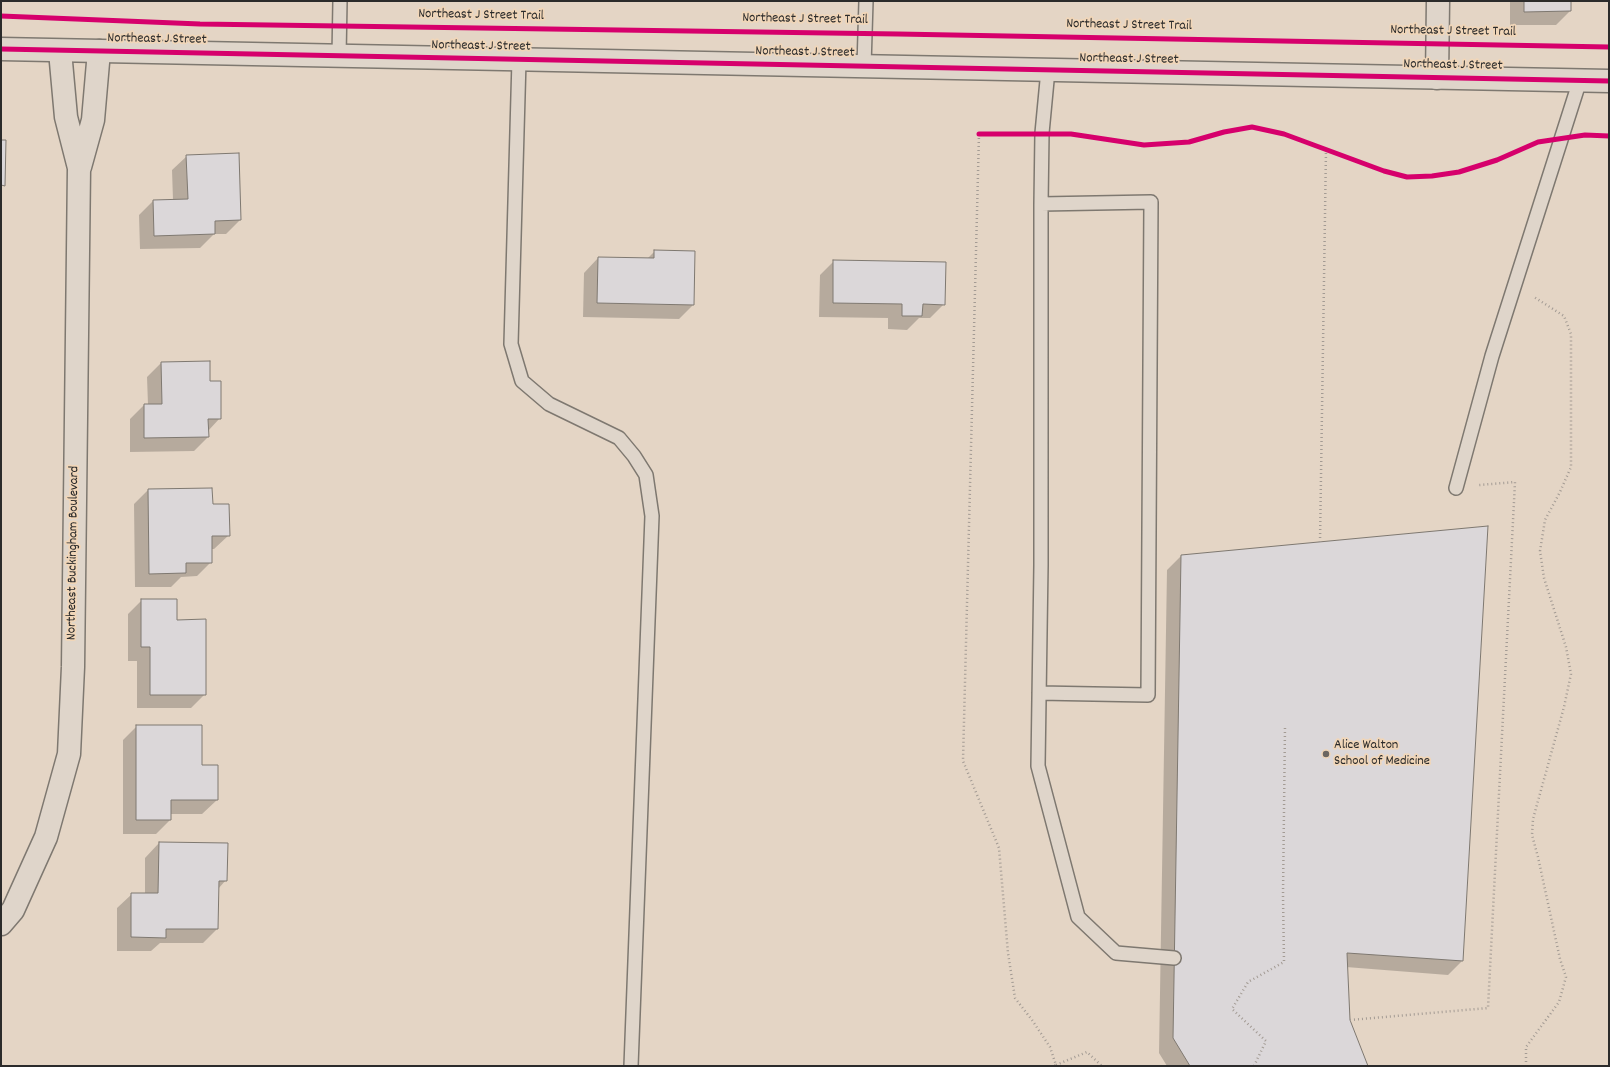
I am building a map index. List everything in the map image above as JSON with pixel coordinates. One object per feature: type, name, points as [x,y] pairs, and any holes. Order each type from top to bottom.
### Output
[{"type":"street","points":[[1437,78],[1438,1]]},
{"type":"street","name":"Northeast J Street","points":[[1,50],[1609,81]]},
{"type":"street","name":"Northeast Buckingham Boulevard","points":[[60,50],[66,117],[80,168]]},
{"type":"street","name":"Northeast Buckingham Boulevard","points":[[1,924],[13,910],[46,837],[69,754],[73,667],[80,168],[93,120],[99,51]]},
{"type":"lane","points":[[339,56],[340,1]]},
{"type":"lane","points":[[864,66],[866,1]]},
{"type":"lane","points":[[519,60],[510,344],[522,381],[549,404],[619,438],[634,456],[646,475],[652,516],[631,1066]]},
{"type":"lane","points":[[1048,70],[1042,133],[1040,204],[1040,565],[1038,766],[1078,917],[1116,952],[1174,958]]},
{"type":"lane","points":[[1456,488],[1492,356],[1580,80]]},
{"type":"lane","points":[[1039,693],[1148,695],[1151,202],[1040,204]]},
{"type":"path","points":[[986,134],[979,134],[963,761],[999,848],[1008,953],[1015,998],[1050,1047],[1055,1065],[1087,1052],[1102,1066]]},
{"type":"path","points":[[1319,147],[1329,150],[1320,542]]},
{"type":"path","points":[[1515,285],[1564,316],[1572,334],[1570,467],[1560,492],[1545,520],[1540,550],[1544,578],[1566,647],[1572,674],[1533,819],[1532,835],[1560,959],[1566,978],[1559,1002],[1526,1047],[1526,1066]]},
{"type":"path","points":[[1350,1020],[1488,1008],[1514,482],[1456,488]]},
{"type":"path","points":[[1254,1066],[1266,1041],[1232,1009],[1248,982],[1284,962],[1283,895],[1285,726]]},
{"type":"building","points":[[1524,1],[1571,1],[1571,11],[1524,12]]},
{"type":"building","points":[[1,140],[6,140],[5,186],[1,185]]},
{"type":"building","points":[[239,153],[241,220],[215,221],[215,234],[154,236],[153,200],[188,199],[186,155]]},
{"type":"building","points":[[654,250],[695,251],[694,305],[597,303],[598,257],[654,258]]},
{"type":"building","points":[[833,260],[946,262],[945,305],[923,304],[922,316],[902,316],[902,304],[833,303]]},
{"type":"building","points":[[210,361],[210,381],[221,381],[221,419],[208,419],[209,437],[144,438],[144,404],[162,404],[161,362]]},
{"type":"building","points":[[212,488],[213,504],[229,504],[230,536],[212,536],[212,563],[186,563],[186,573],[149,574],[148,489]]},
{"type":"building","name":"Alice Walton School of Medicine","points":[[1488,526],[1463,961],[1347,953],[1350,1020],[1368,1066],[1190,1066],[1173,1038],[1181,555]]},
{"type":"building","points":[[141,599],[177,599],[177,620],[206,619],[206,695],[150,695],[150,647],[141,647]]},
{"type":"building","points":[[136,725],[202,725],[202,765],[218,765],[218,800],[171,800],[171,820],[136,820]]},
{"type":"building","points":[[159,842],[228,843],[227,881],[219,881],[218,929],[166,929],[166,938],[131,937],[131,893],[158,893]]},
{"type":"cycle path","name":"Northeast J Street Trail","points":[[1,16],[200,24],[898,34],[1609,47]]},
{"type":"cycle path","points":[[1,49],[1609,81]]},
{"type":"cycle path","points":[[979,134],[1071,134],[1144,145],[1189,142],[1224,132],[1252,127],[1284,134],[1384,171],[1407,177],[1432,176],[1459,172],[1497,160],[1538,142],[1585,135],[1609,136]]},
{"type":"place","name":"Alice Walton School of Medicine","points":[[1326,754]]}]
